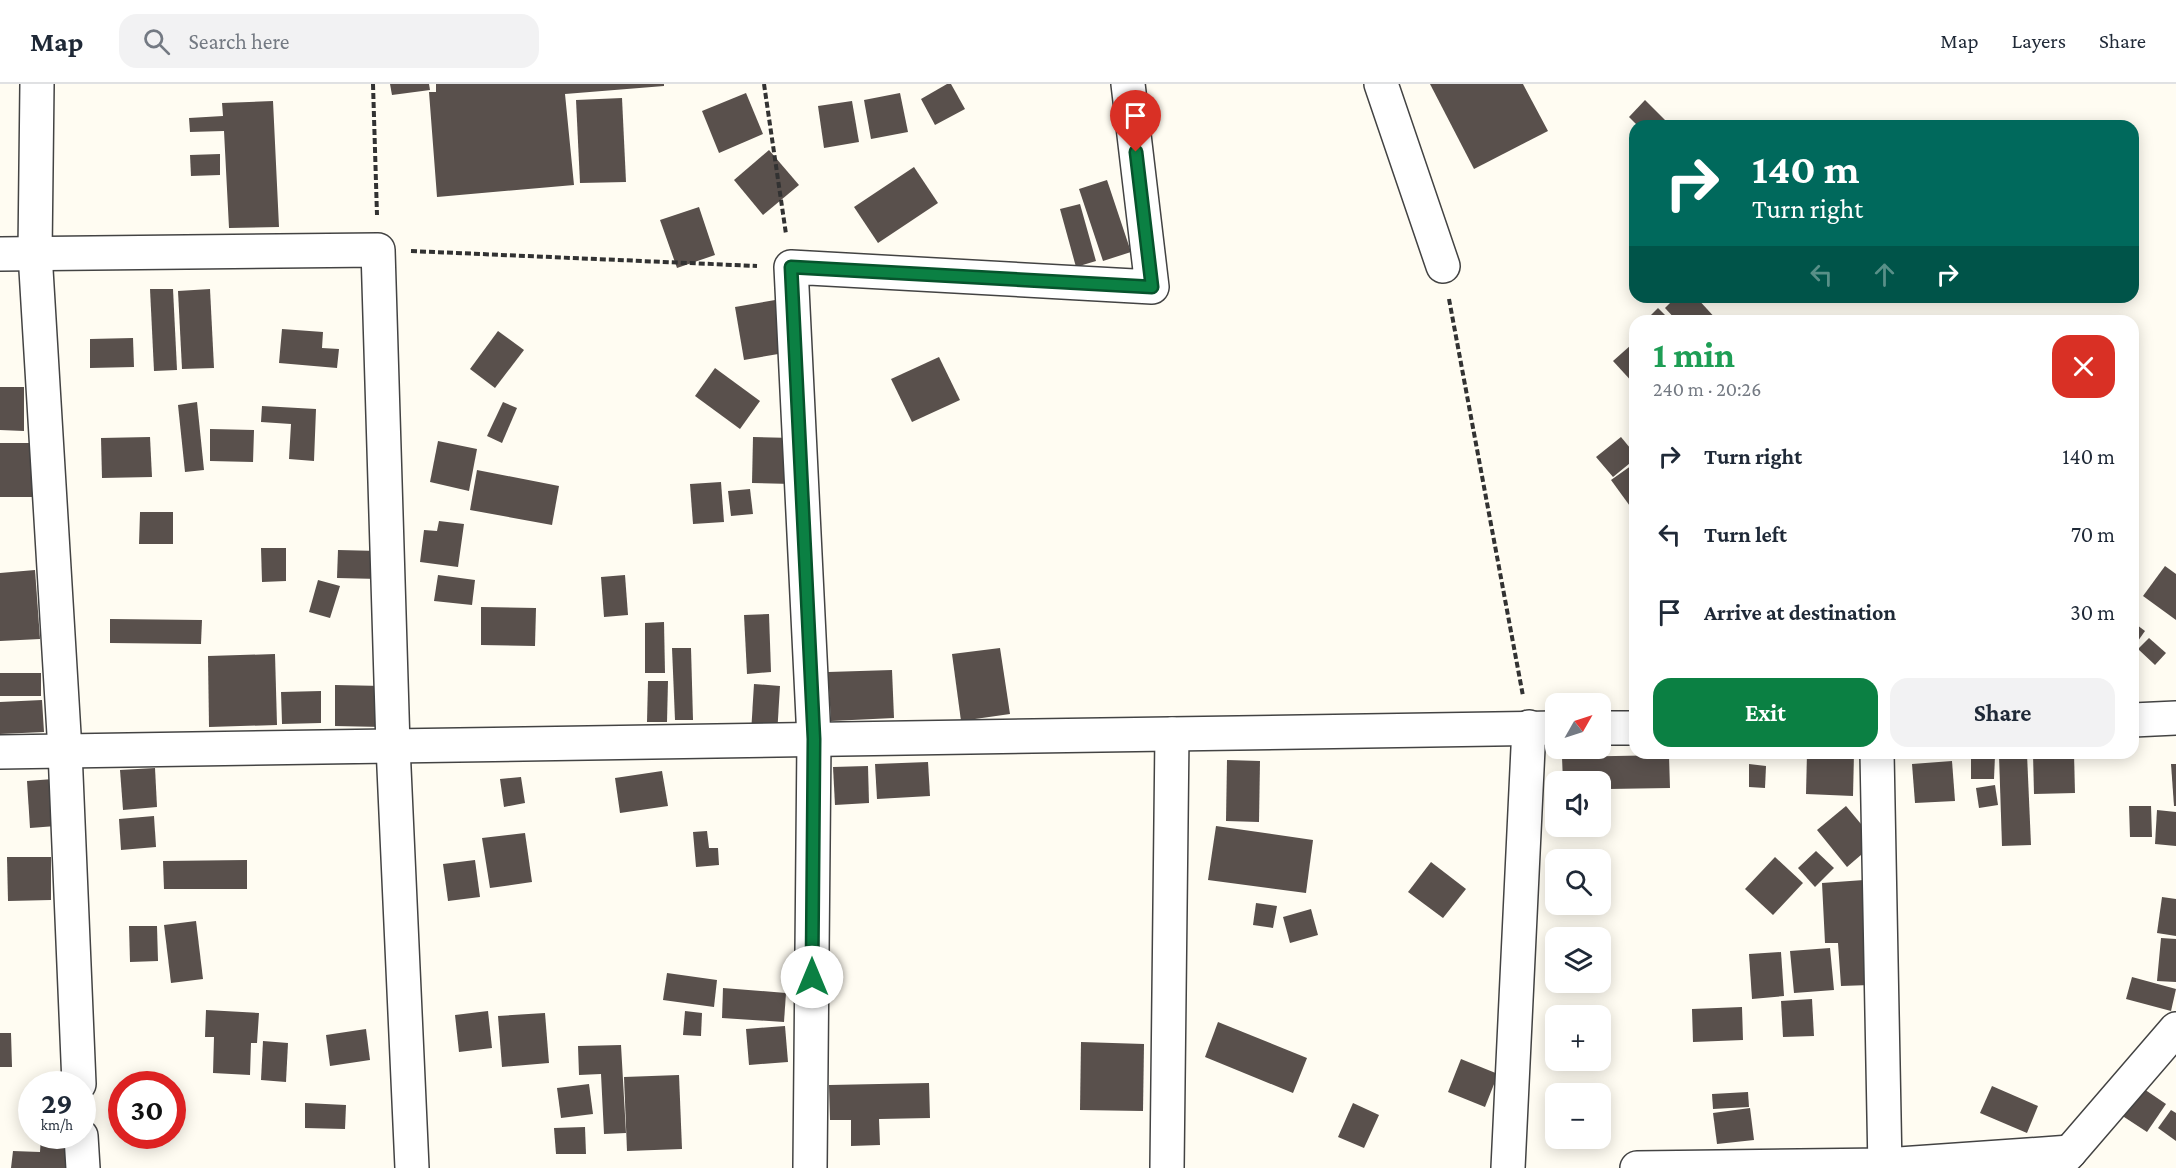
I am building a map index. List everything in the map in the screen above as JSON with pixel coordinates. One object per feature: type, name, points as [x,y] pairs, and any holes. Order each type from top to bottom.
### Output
[{"type":"street","points":[[37,84],[35,253],[65,751],[78,1071]]},
{"type":"street","points":[[810,1168],[814,739],[791,267],[1152,287],[1128,84]]},
{"type":"street","points":[[1382,84],[1443,266]]},
{"type":"street","points":[[0,254],[378,250],[393,746],[412,1168]]},
{"type":"street","points":[[2139,720],[2176,718]]},
{"type":"street","points":[[0,752],[1542,728],[1508,1168]]},
{"type":"street","points":[[1611,728],[1629,728]]},
{"type":"street","points":[[1167,1168],[1172,734]]},
{"type":"street","points":[[1878,759],[1885,1167]]},
{"type":"street","points":[[1637,1168],[1885,1167],[2062,1160],[2176,1029]]},
{"type":"street","points":[[81,1149],[82,1168]]},
{"type":"path","points":[[373,84],[378,250],[791,267],[764,84]]},
{"type":"path","points":[[1443,266],[1542,728]]},
{"type":"building","points":[[390,84],[429,84],[430,90],[392,95]]},
{"type":"building","points":[[436,84],[664,84],[664,86],[565,94],[574,185],[437,197],[429,92],[436,92]]},
{"type":"building","points":[[951,84],[965,109],[935,125],[921,99]]},
{"type":"building","points":[[1430,84],[1523,84],[1548,131],[1474,169]]},
{"type":"building","points":[[746,93],[763,134],[719,153],[702,111]]},
{"type":"building","points":[[900,93],[908,132],[871,139],[864,100]]},
{"type":"building","points":[[622,98],[626,182],[580,183],[576,100]]},
{"type":"building","points":[[1645,100],[1665,120],[1632,120],[1629,117]]},
{"type":"building","points":[[273,101],[279,227],[229,228],[224,131],[190,132],[189,118],[223,116],[222,103]]},
{"type":"building","points":[[852,101],[859,142],[824,148],[818,106]]},
{"type":"building","points":[[769,150],[799,185],[763,215],[734,180]]},
{"type":"building","points":[[220,154],[220,175],[191,176],[190,155]]},
{"type":"building","points":[[914,167],[938,203],[878,243],[854,207]]},
{"type":"building","points":[[1107,180],[1131,252],[1103,261],[1079,189]]},
{"type":"building","points":[[1080,204],[1096,261],[1076,267],[1060,209]]},
{"type":"building","points":[[699,207],[715,255],[677,268],[660,220]]},
{"type":"building","points":[[150,289],[173,289],[177,370],[154,371]]},
{"type":"building","points":[[210,289],[214,368],[182,369],[178,291]]},
{"type":"building","points":[[781,299],[790,352],[744,360],[735,307]]},
{"type":"building","points":[[1670,303],[1702,303],[1712,315],[1671,315],[1665,308]]},
{"type":"building","points":[[1658,308],[1665,315],[1651,315]]},
{"type":"building","points":[[282,329],[323,332],[322,348],[339,349],[337,368],[279,363]]},
{"type":"building","points":[[498,331],[524,350],[495,388],[470,369]]},
{"type":"building","points":[[133,338],[134,367],[90,368],[90,339]]},
{"type":"building","points":[[1629,347],[1629,378],[1613,361]]},
{"type":"building","points":[[939,357],[960,400],[912,422],[891,379]]},
{"type":"building","points":[[715,368],[760,401],[740,429],[695,396]]},
{"type":"building","points":[[0,387],[24,387],[24,431],[0,430]]},
{"type":"building","points":[[197,402],[204,470],[185,472],[178,405]]},
{"type":"building","points":[[503,402],[517,408],[502,443],[487,436]]},
{"type":"building","points":[[262,406],[316,409],[314,461],[289,459],[291,424],[261,422]]},
{"type":"building","points":[[210,429],[254,430],[253,462],[210,461]]},
{"type":"building","points":[[150,437],[152,477],[102,478],[101,438]]},
{"type":"building","points":[[753,437],[793,438],[792,484],[752,483]]},
{"type":"building","points":[[1621,437],[1629,447],[1629,464],[1613,477],[1596,457]]},
{"type":"building","points":[[438,441],[477,449],[469,491],[430,482]]},
{"type":"building","points":[[0,443],[34,443],[35,497],[0,497]]},
{"type":"building","points":[[1629,467],[1629,505],[1611,480]]},
{"type":"building","points":[[477,470],[559,486],[552,525],[470,510]]},
{"type":"building","points":[[721,482],[724,522],[693,524],[690,484]]},
{"type":"building","points":[[750,489],[753,514],[731,516],[728,491]]},
{"type":"building","points":[[140,512],[173,512],[173,544],[139,544]]},
{"type":"building","points":[[439,521],[464,524],[458,567],[420,562],[424,530],[437,531]]},
{"type":"building","points":[[261,548],[286,548],[286,581],[262,582]]},
{"type":"building","points":[[338,550],[379,551],[379,579],[337,578]]},
{"type":"building","points":[[2165,566],[2176,574],[2176,620],[2143,596]]},
{"type":"building","points":[[35,570],[40,639],[0,641],[0,573]]},
{"type":"building","points":[[438,575],[475,580],[472,605],[434,601]]},
{"type":"building","points":[[625,575],[628,615],[604,617],[601,577]]},
{"type":"building","points":[[318,580],[340,586],[330,618],[309,612]]},
{"type":"building","points":[[481,607],[536,608],[535,646],[481,645]]},
{"type":"building","points":[[769,614],[771,672],[747,674],[744,615]]},
{"type":"building","points":[[110,619],[202,620],[201,644],[110,643]]},
{"type":"building","points":[[664,622],[665,673],[645,673],[645,623]]},
{"type":"building","points":[[2139,626],[2145,631],[2139,640]]},
{"type":"building","points":[[2149,638],[2166,653],[2155,665],[2139,648]]},
{"type":"building","points":[[672,648],[691,648],[693,720],[675,720]]},
{"type":"building","points":[[1000,648],[1010,714],[961,721],[952,654]]},
{"type":"building","points":[[275,654],[277,725],[209,727],[208,656]]},
{"type":"building","points":[[892,670],[894,718],[831,721],[828,672]]},
{"type":"building","points":[[0,673],[41,673],[41,696],[0,696]]},
{"type":"building","points":[[648,681],[668,681],[667,722],[647,722]]},
{"type":"building","points":[[754,684],[780,686],[777,735],[751,733]]},
{"type":"building","points":[[335,685],[383,686],[382,727],[335,726]]},
{"type":"building","points":[[321,691],[321,723],[282,724],[281,692]]},
{"type":"building","points":[[42,700],[44,732],[0,734],[0,702]]},
{"type":"building","points":[[1611,756],[1629,756],[1629,759],[1669,759],[1670,788],[1611,789],[1611,771],[1563,771],[1562,759],[1611,759]]},
{"type":"building","points":[[1807,759],[1854,759],[1853,796],[1806,794]]},
{"type":"building","points":[[1971,759],[1995,759],[1994,779],[1971,779]]},
{"type":"building","points":[[1999,759],[2027,759],[2031,845],[2002,846]]},
{"type":"building","points":[[2033,759],[2074,759],[2075,793],[2034,794]]},
{"type":"building","points":[[1227,760],[1260,761],[1259,822],[1226,821]]},
{"type":"building","points":[[1952,761],[1955,801],[1915,803],[1912,764]]},
{"type":"building","points":[[928,762],[930,796],[877,799],[875,764]]},
{"type":"building","points":[[1749,764],[1766,766],[1765,788],[1749,787]]},
{"type":"building","points":[[2171,764],[2176,764],[2176,806],[2174,806]]},
{"type":"building","points":[[868,766],[869,803],[835,805],[833,767]]},
{"type":"building","points":[[155,768],[157,807],[123,810],[120,770]]},
{"type":"building","points":[[662,771],[668,806],[620,813],[615,778]]},
{"type":"building","points":[[521,777],[525,803],[504,807],[500,779]]},
{"type":"building","points":[[53,779],[56,826],[30,828],[27,781]]},
{"type":"building","points":[[1995,785],[1998,805],[1979,808],[1976,788]]},
{"type":"building","points":[[1846,806],[1876,842],[1847,867],[1817,830]]},
{"type":"building","points":[[2129,806],[2151,806],[2152,837],[2130,837]]},
{"type":"building","points":[[2157,810],[2176,812],[2176,846],[2155,844]]},
{"type":"building","points":[[154,816],[156,847],[121,850],[119,819]]},
{"type":"building","points":[[1216,826],[1313,840],[1306,893],[1208,880]]},
{"type":"building","points":[[707,831],[709,848],[718,848],[719,865],[696,867],[693,832]]},
{"type":"building","points":[[525,833],[532,882],[490,888],[482,838]]},
{"type":"building","points":[[1816,851],[1834,868],[1815,887],[1798,868]]},
{"type":"building","points":[[7,857],[51,857],[51,900],[8,901]]},
{"type":"building","points":[[1775,857],[1803,883],[1773,915],[1745,889]]},
{"type":"building","points":[[247,860],[247,889],[164,889],[163,861]]},
{"type":"building","points":[[475,860],[480,897],[448,901],[443,864]]},
{"type":"building","points":[[1431,862],[1466,889],[1443,918],[1408,892]]},
{"type":"building","points":[[1864,880],[1870,985],[1841,986],[1838,943],[1825,943],[1822,883]]},
{"type":"building","points":[[2162,897],[2176,899],[2176,936],[2157,933]]},
{"type":"building","points":[[1256,903],[1277,906],[1273,928],[1253,925]]},
{"type":"building","points":[[1311,909],[1318,935],[1290,943],[1283,917]]},
{"type":"building","points":[[196,921],[203,979],[171,983],[164,925]]},
{"type":"building","points":[[129,926],[157,926],[158,961],[130,962]]},
{"type":"building","points":[[2161,938],[2176,939],[2176,982],[2157,981]]},
{"type":"building","points":[[1830,948],[1834,990],[1794,993],[1790,951]]},
{"type":"building","points":[[1781,952],[1784,996],[1752,999],[1749,954]]},
{"type":"building","points":[[667,973],[717,980],[714,1007],[663,1000]]},
{"type":"building","points":[[2132,977],[2176,989],[2171,1011],[2126,999]]},
{"type":"building","points":[[723,988],[786,993],[784,1022],[722,1018]]},
{"type":"building","points":[[1812,999],[1814,1036],[1783,1037],[1781,1001]]},
{"type":"building","points":[[1742,1007],[1743,1040],[1693,1042],[1692,1009]]},
{"type":"building","points":[[206,1010],[259,1013],[257,1043],[251,1043],[250,1075],[213,1073],[214,1037],[205,1037]]},
{"type":"building","points":[[488,1011],[492,1048],[459,1052],[455,1015]]},
{"type":"building","points":[[685,1011],[702,1013],[701,1036],[683,1035]]},
{"type":"building","points":[[545,1013],[549,1063],[502,1067],[498,1016]]},
{"type":"building","points":[[1218,1022],[1307,1058],[1293,1093],[1205,1057]]},
{"type":"building","points":[[785,1026],[788,1062],[749,1065],[746,1029]]},
{"type":"building","points":[[366,1029],[370,1060],[330,1066],[326,1035]]},
{"type":"building","points":[[0,1033],[11,1033],[12,1067],[0,1067]]},
{"type":"building","points":[[263,1041],[288,1043],[286,1082],[261,1080]]},
{"type":"building","points":[[1081,1042],[1144,1044],[1143,1111],[1080,1110]]},
{"type":"building","points":[[621,1045],[626,1133],[604,1134],[601,1074],[579,1075],[578,1046]]},
{"type":"building","points":[[1461,1059],[1498,1074],[1485,1107],[1448,1092]]},
{"type":"building","points":[[679,1075],[682,1149],[627,1151],[624,1077]]},
{"type":"building","points":[[929,1083],[930,1118],[879,1119],[880,1145],[851,1146],[851,1120],[830,1120],[829,1085]]},
{"type":"building","points":[[589,1084],[593,1114],[561,1118],[557,1088]]},
{"type":"building","points":[[1992,1086],[2038,1106],[2027,1133],[1980,1113]]},
{"type":"building","points":[[2141,1087],[2166,1104],[2147,1132],[2121,1115]]},
{"type":"building","points":[[1748,1092],[1749,1107],[1713,1109],[1712,1094]]},
{"type":"building","points":[[305,1103],[346,1105],[345,1129],[305,1128]]},
{"type":"building","points":[[1353,1103],[1379,1115],[1364,1148],[1338,1137]]},
{"type":"building","points":[[1750,1108],[1754,1140],[1717,1144],[1713,1113]]},
{"type":"building","points":[[2171,1110],[2176,1113],[2176,1141],[2158,1128]]},
{"type":"building","points":[[585,1127],[586,1154],[556,1154],[554,1128]]},
{"type":"building","points":[[40,1149],[68,1149],[67,1168],[11,1168],[13,1151],[40,1152]]},
{"type":"route","points":[[812,977],[814,739],[791,267],[1152,287],[1136,152]]}]
